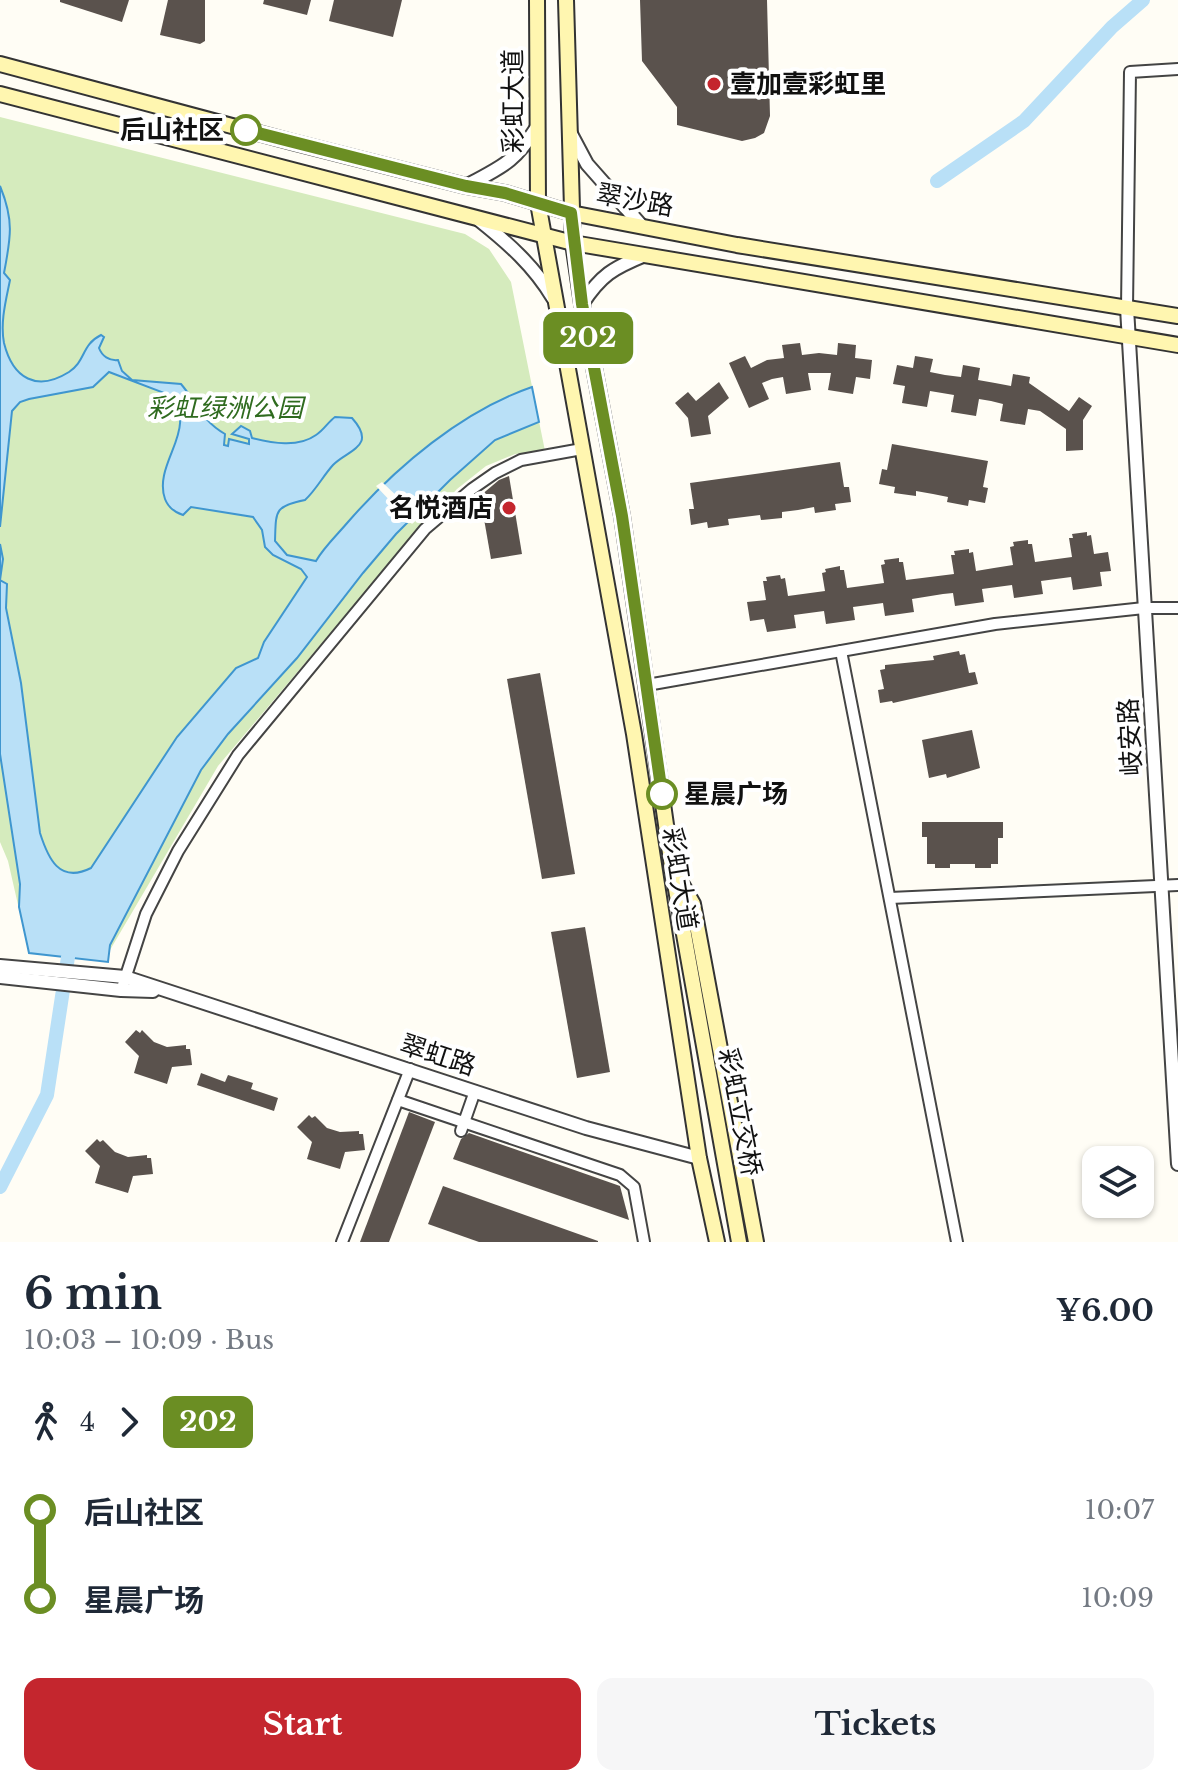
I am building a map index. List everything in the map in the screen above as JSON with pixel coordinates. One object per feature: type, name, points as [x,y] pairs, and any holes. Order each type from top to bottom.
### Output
[{"type":"main road","name":"彩虹大道","points":[[537,0],[538,203],[634,734],[699,1158],[717,1242]]},
{"type":"main road","name":"彩虹大道","points":[[566,0],[573,243],[622,516],[672,867],[693,991]]},
{"type":"main road","name":"翠沙路","points":[[0,64],[571,213],[737,245],[1178,316]]},
{"type":"main road","name":"翠沙路","points":[[0,94],[573,243],[1178,345]]},
{"type":"main road","points":[[672,867],[693,904],[756,1242]]},
{"type":"main road","name":"彩虹立交桥","points":[[693,991],[739,1242]]},
{"type":"street","points":[[1127,308],[1130,72],[1178,69]]},
{"type":"street","points":[[466,186],[520,153],[537,127]]},
{"type":"street","points":[[570,131],[587,164],[640,224]]},
{"type":"street","points":[[476,218],[514,248],[541,278],[555,301]]},
{"type":"street","points":[[582,304],[610,269],[645,255]]},
{"type":"street","name":"岐安路","points":[[1127,308],[1178,1164]]},
{"type":"street","points":[[123,984],[146,914],[171,864],[238,755],[425,529],[495,473],[521,460],[582,449]]},
{"type":"street","points":[[647,685],[995,624],[1144,608],[1178,608]]},
{"type":"street","points":[[841,651],[957,1242]]},
{"type":"street","points":[[890,898],[1178,885]]},
{"type":"street","name":"翠虹路","points":[[0,966],[27,973],[164,991],[586,1128],[699,1158]]},
{"type":"street","name":"翠虹路","points":[[0,977],[27,973]]},
{"type":"street","points":[[342,1242],[410,1069]]},
{"type":"street","points":[[462,1126],[475,1091]]},
{"type":"street","points":[[398,1100],[462,1126],[620,1175],[634,1187],[644,1242]]},
{"type":"green space","name":"彩虹绿洲公园","points":[[0,117],[465,234],[489,249],[511,282],[545,451],[515,454],[486,466],[457,489],[398,553],[218,766],[110,950],[108,962],[29,953],[8,861],[0,842]]},
{"type":"water","points":[[0,186],[8,209],[10,229],[4,273],[10,280],[3,335],[8,355],[20,373],[37,381],[57,378],[74,368],[90,343],[101,335],[104,337],[99,348],[102,353],[109,359],[118,360],[122,371],[132,380],[181,384],[205,417],[225,434],[224,445],[228,446],[229,439],[249,444],[249,439],[232,434],[241,426],[250,431],[252,438],[293,443],[316,435],[335,417],[352,418],[362,435],[358,447],[333,465],[305,500],[287,505],[277,516],[275,541],[287,555],[316,561],[387,481],[432,443],[480,410],[532,387],[539,422],[495,440],[396,534],[297,658],[228,734],[201,770],[110,945],[108,962],[29,953],[19,907],[20,884],[0,754],[0,580],[7,584],[6,608],[21,683],[40,833],[56,866],[71,873],[91,868],[177,737],[236,668],[258,658],[264,642],[307,577],[301,569],[273,555],[265,547],[262,530],[253,517],[191,507],[183,515],[170,507],[163,485],[179,432],[177,406],[167,394],[109,372],[93,387],[29,399],[20,402],[12,411],[0,527]]},
{"type":"water","points":[[0,544],[3,559],[0,580]]},
{"type":"pier","points":[[382,482],[419,517],[412,524],[376,486]]},
{"type":"building","points":[[60,0],[129,0],[122,22]]},
{"type":"building","points":[[168,0],[205,0],[205,41],[200,44],[160,35]]},
{"type":"building","points":[[264,0],[311,0],[307,15],[263,4]]},
{"type":"building","points":[[334,0],[402,0],[393,37],[329,21]]},
{"type":"building","name":"壹加壹彩虹里","points":[[640,0],[767,0],[770,116],[764,133],[742,141],[677,125],[677,107],[642,61]]},
{"type":"building","points":[[800,343],[802,355],[837,355],[838,343],[856,345],[855,358],[872,360],[870,379],[856,377],[853,394],[828,390],[831,373],[808,373],[811,390],[786,394],[783,377],[772,379],[762,383],[769,399],[749,408],[729,363],[745,356],[751,368],[767,360],[784,358],[782,345]]},
{"type":"building","points":[[915,356],[933,359],[930,372],[945,375],[961,377],[963,365],[980,368],[978,380],[1011,386],[1013,374],[1030,377],[1029,383],[1069,411],[1079,397],[1092,406],[1083,420],[1083,450],[1066,451],[1066,429],[1040,411],[1028,409],[1025,425],[1000,421],[1003,404],[991,401],[979,399],[976,416],[951,412],[954,395],[930,391],[927,407],[902,403],[905,386],[893,384],[897,365],[913,368]]},
{"type":"building","points":[[719,382],[729,398],[708,416],[711,434],[691,437],[688,418],[675,403],[688,392],[696,401]]},
{"type":"building","points":[[892,444],[988,461],[983,487],[988,488],[985,503],[969,500],[968,506],[947,502],[948,497],[916,491],[916,496],[894,493],[895,487],[879,484],[882,469],[887,470]]},
{"type":"building","points":[[840,462],[844,487],[849,487],[851,502],[835,504],[836,510],[815,513],[814,507],[782,512],[782,518],[761,520],[760,515],[728,519],[729,525],[708,528],[707,522],[691,525],[689,509],[694,509],[690,483]]},
{"type":"building","points":[[509,476],[522,554],[491,559],[480,496]]},
{"type":"building","points":[[1087,532],[1087,536],[1091,535],[1094,554],[1108,552],[1111,571],[1100,572],[1102,586],[1073,590],[1071,577],[1041,581],[1043,594],[1014,598],[1012,585],[982,589],[984,602],[955,606],[953,593],[943,594],[912,599],[914,612],[885,616],[883,603],[853,607],[855,620],[826,624],[824,611],[794,615],[796,628],[767,632],[764,619],[750,621],[747,602],[766,600],[763,581],[767,581],[766,577],[780,575],[781,579],[785,578],[788,596],[825,591],[822,573],[826,572],[825,569],[840,566],[840,570],[844,570],[847,588],[884,583],[881,565],[885,564],[884,560],[899,558],[899,562],[903,562],[906,580],[954,574],[951,555],[955,555],[954,551],[969,549],[969,553],[973,552],[976,571],[1013,565],[1010,547],[1014,546],[1013,542],[1028,540],[1028,544],[1032,544],[1035,562],[1072,557],[1069,538],[1073,538],[1072,534]]},
{"type":"building","points":[[959,651],[960,655],[965,654],[969,673],[975,672],[978,684],[893,703],[880,703],[878,690],[884,689],[880,670],[885,669],[885,665],[934,660],[933,656]]},
{"type":"building","points":[[540,673],[575,874],[542,879],[507,679]]},
{"type":"building","points":[[972,730],[980,768],[947,778],[946,774],[929,778],[922,740]]},
{"type":"building","points":[[922,822],[1003,822],[1003,838],[998,838],[998,864],[991,864],[991,868],[975,868],[975,864],[950,864],[950,868],[935,868],[935,864],[927,864],[927,837],[922,837]]},
{"type":"building","points":[[585,927],[610,1072],[577,1078],[551,932]]},
{"type":"building","points":[[136,1030],[140,1033],[142,1030],[154,1042],[167,1047],[186,1045],[186,1049],[190,1049],[192,1065],[172,1067],[167,1084],[134,1073],[139,1056],[125,1042]]},
{"type":"building","points":[[201,1073],[225,1082],[228,1075],[253,1083],[251,1089],[278,1098],[274,1111],[197,1085]]},
{"type":"building","points":[[409,1112],[435,1122],[389,1242],[360,1242]]},
{"type":"building","points":[[309,1115],[312,1118],[315,1116],[327,1128],[340,1132],[359,1131],[363,1134],[365,1150],[345,1152],[340,1169],[307,1159],[312,1142],[297,1127]]},
{"type":"building","points":[[469,1133],[620,1186],[629,1220],[453,1159],[461,1139]]},
{"type":"building","points":[[97,1139],[128,1157],[147,1155],[151,1158],[153,1174],[133,1176],[128,1193],[95,1183],[100,1166],[85,1151]]},
{"type":"building","points":[[443,1186],[598,1242],[479,1242],[428,1224]]},
{"type":"waterway","points":[[937,181],[1024,121],[1112,27],[1143,0]]},
{"type":"waterway","points":[[0,1187],[47,1095],[68,957]]},
{"type":"bus line","name":"202","points":[[246,130],[466,186],[505,193],[571,213],[582,304],[622,516],[662,794]]},
{"type":"place","name":"壹加壹彩虹里","points":[[714,84]]},
{"type":"place","name":"后山社区","points":[[246,130]]},
{"type":"place","name":"名悦酒店","points":[[509,508]]},
{"type":"place","name":"星晨广场","points":[[662,794]]}]
